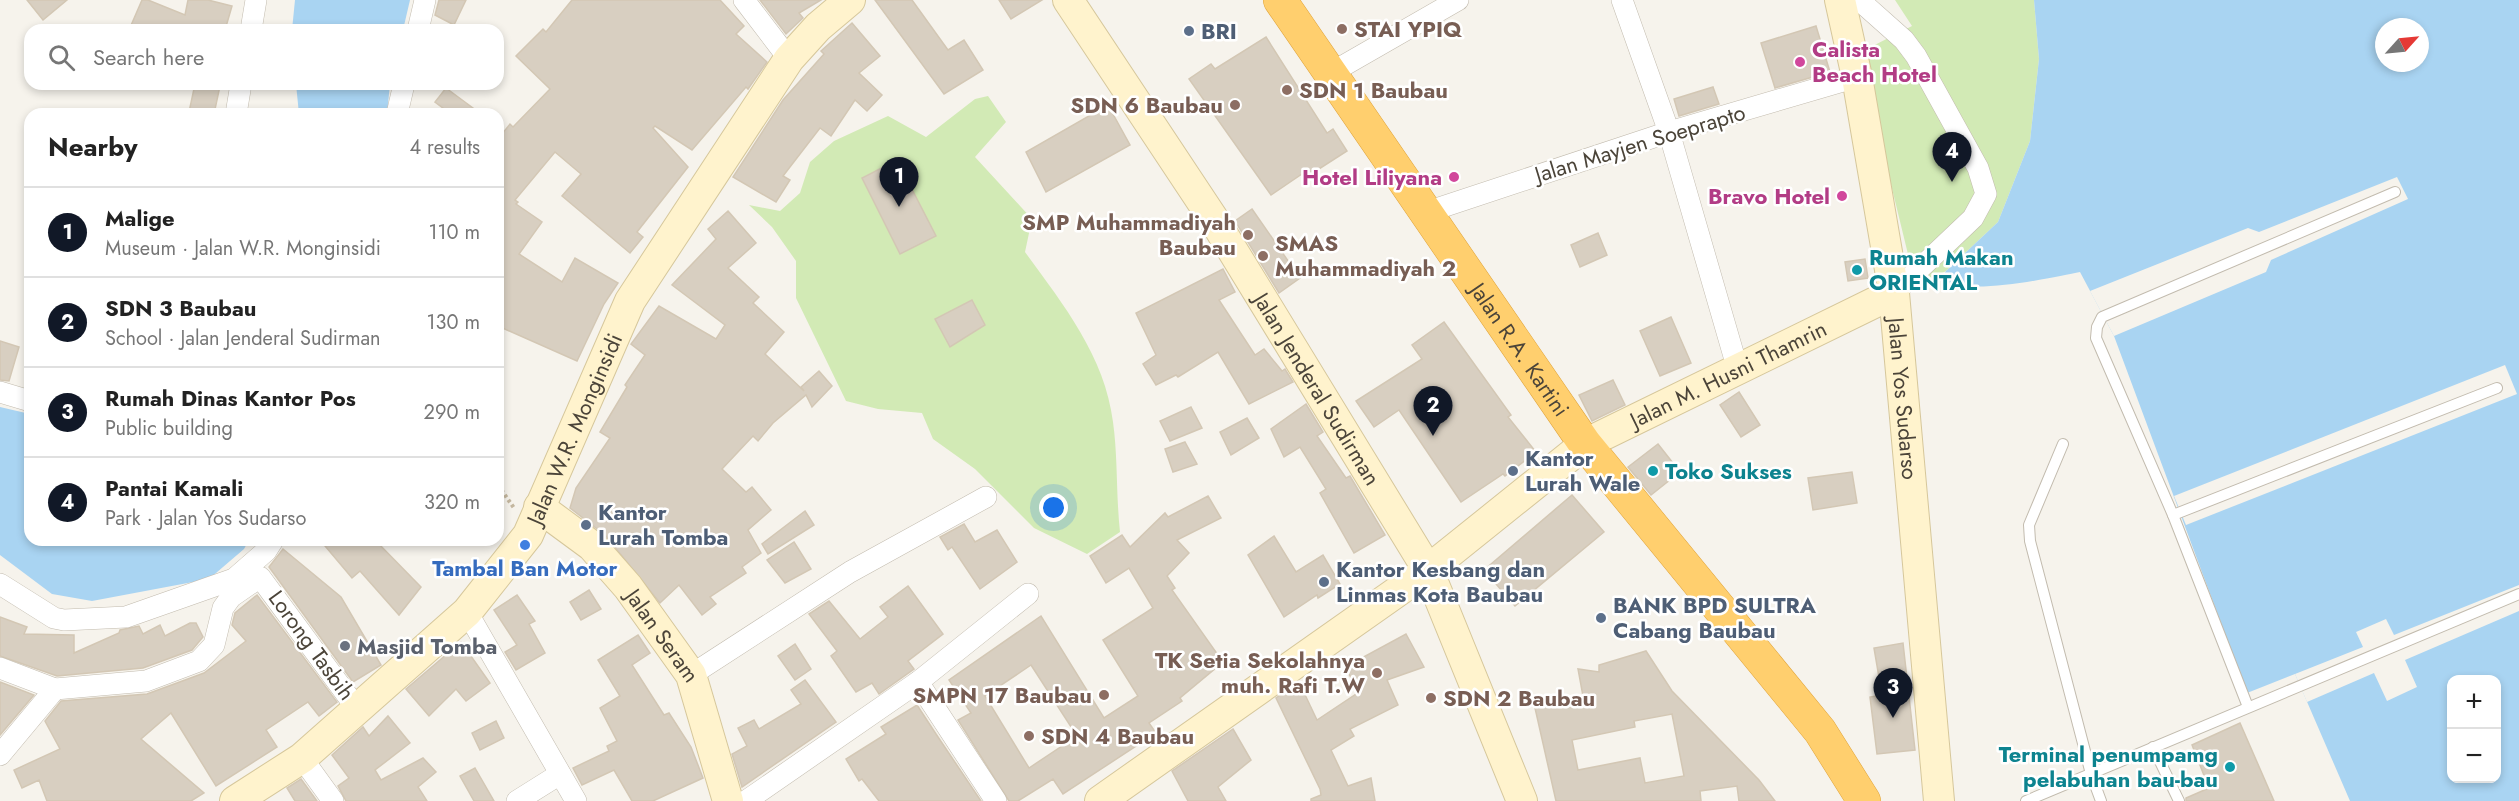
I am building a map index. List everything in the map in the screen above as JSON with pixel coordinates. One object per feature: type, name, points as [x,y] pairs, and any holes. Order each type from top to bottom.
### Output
[{"type":"highway","name":"Jalan R.A. Kartini","points":[[1280,0],[1584,444],[1820,731],[1864,801]]},
{"type":"main road","name":"Jalan W.R. Monginsidi","points":[[235,801],[302,758],[467,612],[528,535],[630,301],[789,59],[818,27],[850,0]]},
{"type":"main road","name":"Jalan Jenderal Sudirman","points":[[1068,0],[1214,220],[1428,570],[1522,801]]},
{"type":"main road","name":"Jalan Yos Sudarso","points":[[1840,0],[1857,77],[1894,293],[1939,801]]},
{"type":"main road","name":"Jalan M. Husni Thamrin","points":[[1100,801],[1428,570],[1584,444],[1894,293]]},
{"type":"main road","name":"Jalan Seram","points":[[539,507],[592,546],[616,573],[691,675],[728,801]]},
{"type":"street","points":[[252,24],[256,0]]},
{"type":"street","points":[[419,24],[425,0]]},
{"type":"street","points":[[744,0],[789,59]]},
{"type":"street","points":[[1329,74],[1458,0]]},
{"type":"street","points":[[1622,0],[1669,132],[1738,370]]},
{"type":"street","points":[[1859,0],[1916,56],[1978,168],[1986,194],[1973,218],[1894,293]]},
{"type":"street","name":"Jalan Mayjen Soeprapto","points":[[1424,213],[1669,132],[1857,77]]},
{"type":"street","points":[[237,108],[240,90]]},
{"type":"street","points":[[398,108],[403,90]]},
{"type":"street","points":[[0,392],[24,398]]},
{"type":"street","points":[[691,675],[850,572],[986,497]]},
{"type":"street","points":[[0,584],[54,618],[64,620],[126,617],[234,579],[269,546]]},
{"type":"street","name":"Lorong Tasbih","points":[[0,668],[55,689],[146,681],[200,661],[214,645],[223,608],[231,597],[260,577],[358,710]]},
{"type":"street","points":[[746,801],[918,682],[1028,594]]},
{"type":"street","points":[[467,612],[576,801]]},
{"type":"street","points":[[918,682],[996,801]]},
{"type":"street","points":[[0,755],[55,689]]},
{"type":"street","points":[[302,758],[333,801]]},
{"type":"street","points":[[517,801],[560,774]]},
{"type":"lane","points":[[2248,707],[2173,515],[2096,338],[2097,327],[2103,316],[2395,192]]},
{"type":"lane","points":[[2173,515],[2497,388]]},
{"type":"lane","points":[[2063,444],[2029,525],[2030,541],[2091,774],[2101,801]]},
{"type":"lane","points":[[2026,801],[2043,798],[2153,747],[2519,594]]},
{"type":"lane","points":[[2153,747],[2179,801]]},
{"type":"green space","points":[[1895,0],[2034,0],[2039,59],[2030,141],[1998,222],[1946,271],[1916,287],[1859,53],[1912,26]]},
{"type":"green space","points":[[988,96],[1006,122],[975,157],[1032,219],[1025,252],[1080,331],[1101,375],[1108,398],[1115,436],[1120,532],[1087,554],[1034,528],[975,469],[933,439],[922,413],[878,409],[846,401],[796,298],[796,261],[772,227],[749,205],[780,211],[800,193],[810,162],[834,141],[888,116],[926,137],[975,99]]},
{"type":"water","points":[[295,0],[410,0],[404,24],[293,24]]},
{"type":"water","points":[[2034,0],[2519,0],[2519,801],[2350,801],[2295,674],[2247,693],[2114,336],[2080,272],[2029,282],[1986,286],[1951,283],[1942,277],[1998,222],[2030,141],[2039,59]]},
{"type":"water","points":[[297,90],[389,90],[388,108],[298,108]]},
{"type":"water","points":[[0,407],[24,413],[24,546],[246,546],[209,579],[92,601],[52,594],[0,555]]},
{"type":"pier","points":[[2397,177],[2408,199],[2271,260],[2266,272],[2114,336],[2090,291],[2248,228],[2259,232]]},
{"type":"pier","points":[[2505,365],[2517,394],[2186,525],[2174,496]]},
{"type":"pier","points":[[2519,585],[2519,611],[2405,660],[2417,687],[2387,701],[2374,673],[2307,702],[2295,674],[2363,647],[2356,632],[2386,619],[2394,635]]},
{"type":"building","points":[[27,0],[67,0],[43,20]]},
{"type":"building","points":[[142,0],[148,0],[185,15],[188,0],[208,0],[232,6],[227,24],[132,24]]},
{"type":"building","points":[[439,0],[466,0],[454,24],[435,15]]},
{"type":"building","points":[[572,0],[720,0],[744,26],[736,34],[767,62],[748,89],[746,87],[692,150],[655,126],[653,128],[688,167],[637,232],[643,237],[630,253],[562,196],[581,174],[555,152],[515,200],[518,202],[516,204],[542,222],[519,254],[562,282],[575,258],[618,283],[604,304],[577,361],[504,329],[504,132],[510,124],[513,127],[550,89],[516,56],[543,29],[546,32]]},
{"type":"building","points":[[760,0],[821,0],[799,13],[803,18],[786,34]]},
{"type":"building","points":[[875,0],[912,0],[948,50],[964,40],[983,70],[944,94]]},
{"type":"building","points":[[999,0],[1042,0],[1011,19]]},
{"type":"building","points":[[852,23],[880,56],[859,73],[882,95],[867,111],[855,100],[831,136],[820,128],[783,176],[790,180],[776,202],[733,177],[783,100],[824,54],[821,51]]},
{"type":"building","points":[[1816,26],[1830,72],[1775,88],[1761,43]]},
{"type":"building","points":[[1266,37],[1327,133],[1333,129],[1347,151],[1305,178],[1302,174],[1271,195],[1189,79],[1211,64],[1215,69]]},
{"type":"building","points":[[1713,87],[1719,104],[1679,116],[1674,99]]},
{"type":"building","points":[[194,90],[219,90],[215,108],[190,108]]},
{"type":"building","points":[[444,90],[449,90],[473,108],[443,108],[435,102]]},
{"type":"building","points":[[1108,105],[1130,145],[1046,192],[1026,152]]},
{"type":"building","points":[[897,160],[936,236],[900,254],[862,178]]},
{"type":"building","points":[[1252,209],[1300,278],[1279,293],[1235,221]]},
{"type":"building","points":[[728,211],[756,243],[728,268],[759,297],[753,303],[784,332],[765,354],[804,391],[801,387],[819,371],[832,386],[812,407],[806,395],[773,423],[758,441],[753,436],[722,469],[746,492],[752,487],[771,510],[748,530],[761,553],[742,567],[746,573],[710,597],[716,604],[702,615],[679,585],[660,603],[605,535],[570,508],[576,488],[610,438],[600,432],[627,387],[625,385],[645,355],[631,344],[659,306],[716,339],[725,325],[672,285],[716,239],[708,229]]},
{"type":"building","points":[[1598,233],[1607,255],[1580,267],[1571,245]]},
{"type":"building","name":"Rumah Makan ORIENTAL","points":[[1865,259],[1868,278],[1848,281],[1845,262]]},
{"type":"building","points":[[1223,269],[1235,292],[1219,300],[1255,355],[1264,349],[1282,371],[1285,369],[1293,382],[1249,404],[1218,352],[1178,377],[1176,375],[1156,385],[1143,364],[1156,355],[1136,313]]},
{"type":"building","points":[[972,300],[985,325],[950,347],[935,319]]},
{"type":"building","points":[[1671,317],[1691,363],[1660,376],[1640,331]]},
{"type":"building","points":[[1444,322],[1511,415],[1508,417],[1536,452],[1505,476],[1503,474],[1461,502],[1399,410],[1374,427],[1356,401],[1422,359],[1412,345]]},
{"type":"building","points":[[0,341],[19,347],[9,381],[0,380]]},
{"type":"building","points":[[1613,380],[1625,405],[1592,421],[1579,395]]},
{"type":"building","points":[[1739,392],[1760,425],[1741,437],[1720,405]]},
{"type":"building","points":[[1306,404],[1323,432],[1317,436],[1346,478],[1350,476],[1385,535],[1354,553],[1320,493],[1326,489],[1300,447],[1284,457],[1271,429]]},
{"type":"building","points":[[1191,407],[1202,428],[1170,441],[1160,421]]},
{"type":"building","points":[[1247,418],[1259,438],[1231,455],[1220,432]]},
{"type":"building","points":[[1185,442],[1197,464],[1173,472],[1165,449]]},
{"type":"building","name":"Toko Sukses","points":[[1658,444],[1680,472],[1651,495],[1628,467]]},
{"type":"building","points":[[1852,472],[1857,503],[1813,510],[1808,478]]},
{"type":"building","points":[[1572,495],[1604,532],[1515,606],[1484,570]]},
{"type":"building","points":[[1208,496],[1221,518],[1177,540],[1189,553],[1167,576],[1175,588],[1172,590],[1223,662],[1180,698],[1182,701],[1149,723],[1156,733],[1063,794],[1053,779],[1018,801],[1009,801],[958,720],[971,713],[949,680],[1041,616],[1104,718],[1138,696],[1103,640],[1153,608],[1129,568],[1106,583],[1090,556],[1122,535],[1130,547],[1165,513],[1168,517]],"holes":[[[1031,665],[1077,736],[1029,768],[985,696]]]},
{"type":"building","points":[[805,511],[814,525],[768,554],[762,544]]},
{"type":"building","points":[[964,524],[975,542],[997,530],[1017,562],[980,589],[952,547],[948,550],[940,537]]},
{"type":"building","points":[[1274,536],[1296,572],[1323,555],[1340,584],[1318,598],[1317,595],[1284,617],[1248,555]]},
{"type":"building","points":[[794,542],[811,569],[785,583],[767,560]]},
{"type":"building","points":[[325,546],[381,546],[421,587],[399,615],[360,571],[352,578]]},
{"type":"building","points":[[283,549],[341,597],[381,665],[353,682],[269,567]]},
{"type":"building","points":[[908,586],[943,634],[908,661],[914,669],[879,694],[872,683],[856,692],[831,656],[837,651],[809,614],[829,601],[860,639],[888,617],[880,607]]},
{"type":"building","points":[[589,590],[601,609],[581,620],[570,602]]},
{"type":"building","points":[[257,595],[337,702],[319,716],[308,702],[266,730],[277,747],[216,786],[171,713],[141,739],[204,793],[191,801],[47,801],[39,780],[22,788],[14,770],[60,749],[45,721],[61,701],[147,694],[204,673],[246,641],[232,625],[235,613]]},
{"type":"building","points":[[517,595],[535,621],[529,624],[545,653],[516,670],[505,652],[517,645],[494,610]]},
{"type":"building","points":[[0,617],[27,627],[24,634],[74,635],[74,653],[119,633],[120,630],[139,626],[143,634],[160,625],[165,636],[190,623],[196,623],[203,637],[192,650],[143,668],[57,676],[0,656]]},
{"type":"building","points":[[1406,634],[1424,667],[1387,680],[1398,705],[1350,729],[1354,736],[1331,750],[1348,786],[1371,778],[1375,801],[1311,801],[1321,795],[1320,789],[1276,698],[1299,682],[1317,720],[1359,692],[1345,667]]},
{"type":"building","points":[[638,635],[650,653],[632,665],[664,715],[669,713],[691,747],[703,778],[653,801],[632,801],[614,770],[582,785],[573,768],[609,751],[607,746],[617,741],[600,708],[620,696],[598,660]]},
{"type":"building","points":[[461,642],[490,683],[466,701],[456,689],[429,716],[406,689]]},
{"type":"building","points":[[1903,643],[1915,750],[1877,754],[1870,697],[1882,695],[1874,648]]},
{"type":"building","points":[[795,644],[811,669],[795,680],[778,656]]},
{"type":"building","points":[[1646,651],[1672,691],[1759,780],[1775,801],[1739,801],[1737,786],[1700,791],[1701,801],[1556,801],[1535,708],[1583,696],[1578,669],[1599,672],[1599,665]],"holes":[[[1672,714],[1684,776],[1645,783],[1640,758],[1578,770],[1572,740],[1635,727],[1634,721]]]},
{"type":"building","points":[[805,680],[836,722],[742,787],[732,754],[747,746],[738,728],[754,720],[759,729],[801,704],[791,690]]},
{"type":"building","points":[[0,682],[34,695],[0,735]]},
{"type":"building","points":[[917,705],[981,801],[879,801],[862,779],[859,781],[846,759],[886,734],[881,727]]},
{"type":"building","points":[[388,716],[410,743],[375,770],[381,780],[423,758],[436,772],[418,787],[427,801],[346,801],[338,786],[349,778],[332,755],[363,727],[369,736]]},
{"type":"building","points":[[496,721],[504,738],[480,750],[472,733]]},
{"type":"building","name":"Terminal penumpamg pelabuhan bau-bau","points":[[2240,723],[2274,801],[2186,801],[2186,798],[2209,788],[2192,745]]},
{"type":"building","points":[[1233,729],[1251,760],[1218,787],[1226,801],[1188,801],[1172,771]]},
{"type":"building","points":[[475,768],[494,801],[474,801],[460,776]]},
{"type":"building","points":[[301,779],[317,801],[295,801],[287,788]]},
{"type":"place","name":"STAI YPIQ","points":[[1342,29]]},
{"type":"place","name":"BRI","points":[[1189,31]]},
{"type":"place","name":"Calista Beach Hotel","points":[[1800,62]]},
{"type":"place","name":"SDN 1 Baubau","points":[[1287,90]]},
{"type":"place","name":"SDN 6 Baubau","points":[[1235,105]]},
{"type":"place","name":"Hotel Liliyana","points":[[1454,177]]},
{"type":"place","name":"Pantai Kamali","points":[[1952,182]]},
{"type":"place","name":"Bravo Hotel","points":[[1842,196]]},
{"type":"place","name":"Malige","points":[[899,207]]},
{"type":"place","name":"SMP Muhammadiyah Baubau","points":[[1248,235]]},
{"type":"place","name":"SMAS Muhammadiyah 2","points":[[1263,256]]},
{"type":"place","name":"Rumah Makan ORIENTAL","points":[[1857,270]]},
{"type":"place","name":"SDN 3 Baubau","points":[[1433,436]]},
{"type":"place","name":"Kantor Lurah Wale","points":[[1513,471]]},
{"type":"place","name":"Toko Sukses","points":[[1653,471]]},
{"type":"place","name":"Kantor Lurah Tomba","points":[[586,525]]},
{"type":"place","name":"Tambal Ban Motor","points":[[525,545]]},
{"type":"place","name":"Kantor Kesbang dan Linmas Kota Baubau","points":[[1324,582]]},
{"type":"place","name":"BANK BPD SULTRA Cabang Baubau","points":[[1601,618]]},
{"type":"place","name":"Masjid Tomba","points":[[345,646]]},
{"type":"place","name":"TK Setia Sekolahnya muh. Rafi T.W","points":[[1377,673]]},
{"type":"place","name":"SMPN 17 Baubau","points":[[1104,695]]},
{"type":"place","name":"SDN 2 Baubau","points":[[1431,698]]},
{"type":"place","name":"Rumah Dinas Kantor Pos","points":[[1893,718]]},
{"type":"place","name":"SDN 4 Baubau","points":[[1029,736]]},
{"type":"place","name":"Terminal penumpamg pelabuhan bau-bau","points":[[2230,767]]}]
